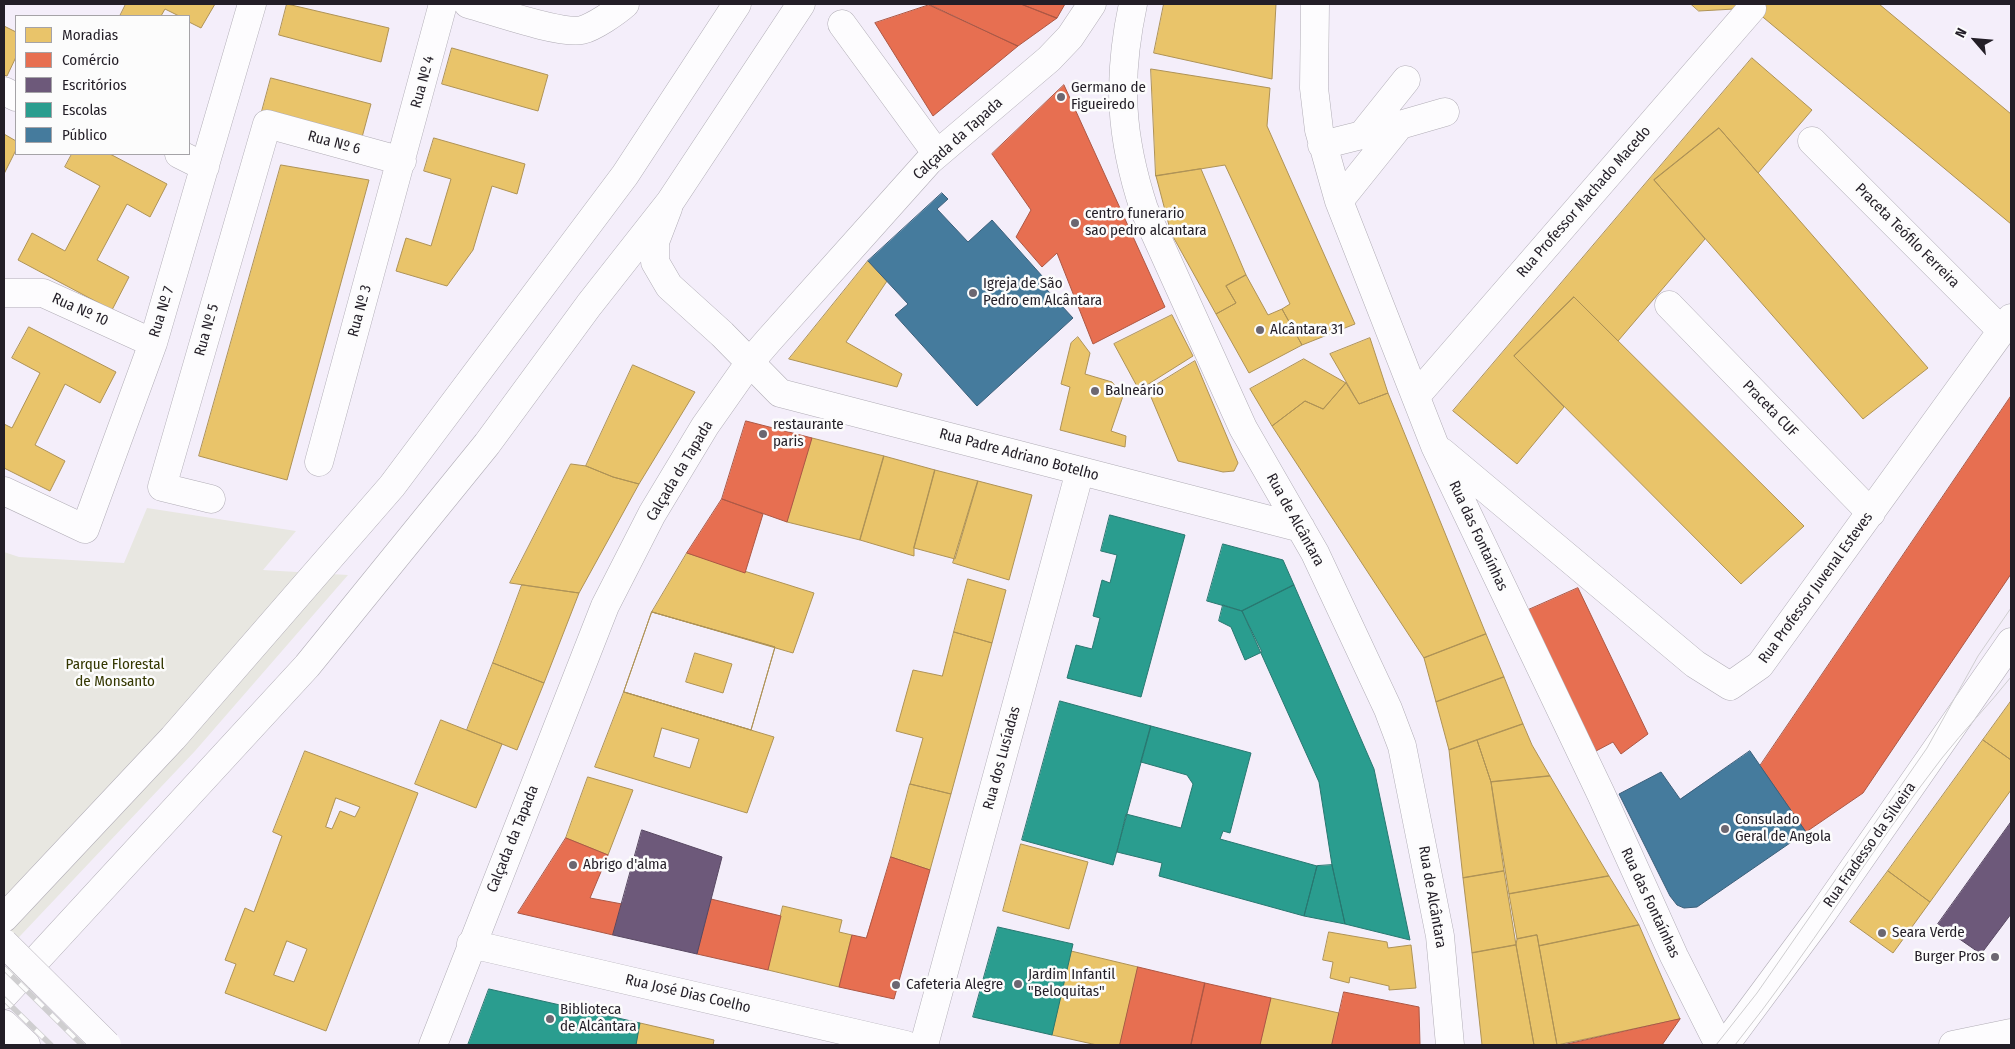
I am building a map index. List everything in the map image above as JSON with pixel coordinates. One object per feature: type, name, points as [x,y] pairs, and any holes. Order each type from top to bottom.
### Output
[{"type":"main road","name":"Rua Nº 7","points":[[4,491],[85,529],[153,343],[252,4]]},
{"type":"main road","name":"Rua Nº 4","points":[[402,161],[443,4]]},
{"type":"main road","points":[[468,4],[548,27],[581,30],[617,11],[625,4]]},
{"type":"main road","points":[[4,918],[173,738],[392,486],[625,175],[736,4]]},
{"type":"main road","points":[[4,995],[307,666],[487,444],[589,306],[670,202],[801,4]]},
{"type":"main road","name":"Calçada da Tapada","points":[[433,1045],[605,606],[657,506],[705,426],[750,362],[808,293],[928,161],[1049,59],[1070,37],[1092,4]]},
{"type":"main road","name":"Rua de Alcântara","points":[[1133,4],[1123,62],[1122,102],[1125,141],[1133,175],[1144,209],[1243,428],[1315,553],[1388,709],[1402,746],[1440,936],[1450,1045]]},
{"type":"main road","name":"Rua das Fontaínhas","points":[[1315,4],[1314,88],[1322,145],[1339,201],[1435,446],[1601,794],[1674,956],[1718,1045]]},
{"type":"main road","name":"Rua Professor Machado Macedo","points":[[1416,396],[1752,8]]},
{"type":"main road","points":[[842,24],[938,154]]},
{"type":"main road","points":[[1322,145],[1362,135],[1406,80]]},
{"type":"main road","points":[[1339,201],[1400,124],[1445,112]]},
{"type":"main road","name":"Rua Nº 6","points":[[267,124],[402,161]]},
{"type":"main road","name":"Rua Nº 5","points":[[211,499],[162,487],[267,124]]},
{"type":"main road","name":"Praceta Teófilo Ferreira","points":[[1812,141],[2007,324]]},
{"type":"main road","points":[[182,155],[205,168]]},
{"type":"main road","name":"Rua Nº 3","points":[[319,462],[402,161]]},
{"type":"main road","name":"Rua Padre Adriano Botelho","points":[[670,202],[655,242],[655,262],[669,286],[780,393],[1301,528]]},
{"type":"main road","name":"Rua Nº 10","points":[[4,294],[42,293],[153,343]]},
{"type":"main road","name":"Praceta CUF","points":[[1668,304],[1871,513]]},
{"type":"main road","name":"Rua Professor Juvenal Esteves","points":[[1435,446],[1695,664],[1730,686],[1760,666],[2007,324]]},
{"type":"main road","name":"Rua dos Lusíadas","points":[[924,1045],[1080,471]]},
{"type":"main road","name":"Rua Fradesso da Silveira","points":[[1725,1045],[1822,914],[2011,642]]},
{"type":"main road","points":[[4,943],[108,1045]]},
{"type":"main road","name":"Rua José Dias Coelho","points":[[471,944],[906,1045]]},
{"type":"main road","points":[[4,1024],[26,1045]]},
{"type":"main road","points":[[1953,1045],[2011,1033]]},
{"type":"green space","name":"Parque Florestal de Monsanto","points":[[147,508],[296,531],[263,570],[348,575],[195,751],[4,953],[4,552],[19,557],[124,563]]},
{"type":"building: Moradias","points":[[126,4],[215,4],[201,28],[190,22],[190,15],[177,15],[165,9],[162,15],[120,15]]},
{"type":"building: Moradias","points":[[287,4],[389,28],[381,62],[279,35]]},
{"type":"building: Moradias","points":[[1164,4],[1276,4],[1272,79],[1154,53]]},
{"type":"building: Moradias","points":[[1691,4],[1879,4],[2011,114],[2011,224],[1752,8],[1699,11]]},
{"type":"building: Moradias","points":[[4,26],[15,32],[15,59],[7,76],[4,75]]},
{"type":"building: Moradias","points":[[452,48],[548,75],[538,111],[442,84]]},
{"type":"building: Moradias","points":[[1752,58],[1812,110],[1758,173],[1719,128],[1654,180],[1705,239],[1618,341],[1574,297],[1514,356],[1564,407],[1517,464],[1453,411]]},
{"type":"building: Moradias","points":[[1151,69],[1270,88],[1267,126],[1355,324],[1302,345],[1282,309],[1290,304],[1225,165],[1156,176]]},
{"type":"building: Moradias","points":[[271,78],[371,104],[361,141],[261,115]]},
{"type":"building: Moradias","points":[[1719,128],[1928,368],[1863,419],[1654,180]]},
{"type":"building: Moradias","points":[[4,134],[15,140],[15,152],[4,174]]},
{"type":"building: Moradias","points":[[434,138],[525,164],[517,194],[492,186],[473,250],[447,286],[396,271],[406,238],[431,246],[451,179],[424,171]]},
{"type":"building: Moradias","points":[[71,155],[112,155],[167,184],[150,217],[127,204],[97,260],[129,277],[112,310],[18,260],[32,233],[65,251],[100,186],[65,167]]},
{"type":"building: Moradias","points":[[281,165],[369,180],[287,480],[199,456]]},
{"type":"building: Moradias","points":[[1201,169],[1246,275],[1226,286],[1236,303],[1216,314],[1171,233],[1156,176]]},
{"type":"building: Moradias","points":[[868,261],[887,281],[846,342],[902,374],[897,387],[789,359]]},
{"type":"building: Moradias","name":"Alcântara 31","points":[[1246,275],[1268,315],[1282,309],[1302,345],[1249,373],[1216,314],[1236,303],[1226,286]]},
{"type":"building: Moradias","points":[[1574,297],[1804,526],[1741,584],[1514,356]]},
{"type":"building: Moradias","points":[[1172,315],[1193,356],[1139,390],[1114,344]]},
{"type":"building: Moradias","points":[[29,327],[116,372],[100,403],[65,384],[35,445],[65,461],[50,491],[4,468],[4,424],[12,428],[40,373],[12,358]]},
{"type":"building: Moradias","name":"Balneário","points":[[1078,337],[1090,353],[1085,374],[1112,382],[1123,396],[1111,431],[1126,436],[1125,447],[1060,430],[1070,387],[1061,384],[1071,343]]},
{"type":"building: Moradias","points":[[1370,338],[1388,393],[1359,404],[1330,354]]},
{"type":"building: Moradias","points":[[1304,359],[1346,383],[1323,409],[1305,401],[1272,426],[1250,389]]},
{"type":"building: Moradias","points":[[1195,361],[1238,463],[1234,471],[1223,472],[1178,461],[1148,390]]},
{"type":"building: Moradias","points":[[633,365],[695,392],[639,484],[613,477],[586,466]]},
{"type":"building: Moradias","points":[[1346,383],[1359,404],[1388,393],[1486,634],[1424,658],[1272,426],[1305,401],[1323,409]]},
{"type":"building: Moradias","points":[[812,438],[884,456],[860,540],[787,522]]},
{"type":"building: Moradias","points":[[884,456],[935,470],[914,548],[914,556],[860,540]]},
{"type":"building: Moradias","points":[[571,464],[586,466],[613,477],[639,484],[579,593],[510,583]]},
{"type":"building: Moradias","points":[[935,470],[978,481],[955,559],[914,548]]},
{"type":"building: Moradias","points":[[978,481],[1032,495],[1009,580],[953,563]]},
{"type":"building: Moradias","points":[[687,553],[814,593],[793,653],[652,612]]},
{"type":"building: Moradias","points":[[968,579],[1006,590],[992,643],[954,632]]},
{"type":"building: Moradias","points":[[522,585],[579,593],[544,683],[493,663]]},
{"type":"building: Moradias","points":[[652,612],[775,647],[751,730],[624,692]],"holes":[[[695,653],[732,664],[723,693],[686,682]]]},
{"type":"building: Moradias","points":[[652,612],[775,647],[751,730],[624,692]]},
{"type":"building: Moradias","points":[[954,632],[992,643],[951,794],[910,784],[923,738],[896,731],[913,670],[942,676]]},
{"type":"building: Moradias","points":[[1486,634],[1504,677],[1436,702],[1424,658]]},
{"type":"building: Moradias","points":[[493,663],[544,683],[517,750],[467,730]]},
{"type":"building: Moradias","points":[[1504,677],[1523,724],[1449,750],[1436,702]]},
{"type":"building: Moradias","points":[[624,692],[774,737],[747,813],[595,767]],"holes":[[[662,728],[699,739],[690,768],[654,757]]]},
{"type":"building: Moradias","points":[[2011,701],[2011,760],[1983,740]]},
{"type":"building: Moradias","points":[[441,720],[502,744],[476,808],[415,784]]},
{"type":"building: Moradias","points":[[1523,724],[1532,745],[1550,776],[1491,782],[1477,740]]},
{"type":"building: Moradias","points":[[1477,740],[1491,782],[1504,871],[1463,878],[1449,750]]},
{"type":"building: Moradias","points":[[1983,740],[2011,760],[2011,790],[1930,902],[1888,871]]},
{"type":"building: Moradias","points":[[305,751],[418,793],[326,1031],[225,993],[236,964],[225,960],[245,908],[254,912],[282,836],[273,832]],"holes":[[[336,798],[360,807],[355,817],[340,811],[332,829],[326,827]],[[287,941],[307,949],[294,982],[274,975]]]},
{"type":"building: Moradias","points":[[1550,776],[1609,876],[1509,894],[1491,782]]},
{"type":"building: Moradias","points":[[588,777],[633,790],[608,855],[566,838]]},
{"type":"building: Moradias","points":[[910,784],[951,794],[930,870],[891,857]]},
{"type":"building: Moradias","points":[[1021,844],[1088,862],[1069,929],[1003,911]]},
{"type":"building: Moradias","points":[[1504,871],[1516,945],[1472,953],[1463,878]]},
{"type":"building: Moradias","points":[[1888,871],[1930,902],[1893,953],[1850,922]]},
{"type":"building: Moradias","points":[[1609,876],[1639,925],[1539,946],[1537,935],[1517,939],[1509,894]]},
{"type":"building: Moradias","points":[[783,906],[842,920],[839,932],[852,935],[839,987],[768,970]]},
{"type":"building: Moradias","points":[[1639,925],[1680,1019],[1557,1045],[1539,946]]},
{"type":"building: Moradias","points":[[1329,932],[1387,942],[1388,948],[1411,945],[1416,988],[1389,990],[1389,986],[1350,977],[1349,983],[1330,978],[1333,962],[1323,960]]},
{"type":"building: Moradias","points":[[1537,935],[1557,1045],[1534,1045],[1516,945],[1517,939]]},
{"type":"building: Moradias","points":[[1516,945],[1534,1045],[1482,1045],[1472,953]]},
{"type":"building: Moradias","points":[[1071,951],[1138,967],[1120,1045],[1097,1045],[1052,1035]]},
{"type":"building: Moradias","points":[[1271,998],[1339,1013],[1332,1045],[1260,1045]]},
{"type":"building: Moradias","points":[[640,1023],[714,1040],[713,1045],[636,1045]]},
{"type":"building: Comércio","points":[[929,4],[1021,4],[1057,18],[1018,46]]},
{"type":"building: Comércio","points":[[1021,4],[1065,4],[1057,18]]},
{"type":"building: Comércio","points":[[929,5],[1018,46],[933,116],[875,23]]},
{"type":"building: Comércio","name":"centro funerario sao pedro alcantara","points":[[1064,85],[1165,307],[1093,344],[1057,253],[1042,267],[1016,237],[1031,210],[992,154]]},
{"type":"building: Comércio","points":[[2011,396],[2011,574],[1863,793],[1806,832],[1760,766]]},
{"type":"building: Comércio","points":[[746,421],[812,438],[787,522],[722,499]]},
{"type":"building: Comércio","points":[[722,499],[763,514],[745,573],[687,553]]},
{"type":"building: Comércio","points":[[1578,588],[1648,734],[1621,754],[1613,742],[1596,751],[1526,611]]},
{"type":"building: Comércio","points":[[566,838],[608,855],[590,898],[622,904],[613,935],[518,913]]},
{"type":"building: Comércio","points":[[891,857],[930,870],[894,999],[839,987],[852,935],[866,938]]},
{"type":"building: Comércio","points":[[711,899],[781,916],[768,970],[697,954]]},
{"type":"building: Comércio","points":[[1138,967],[1205,983],[1191,1045],[1120,1045]]},
{"type":"building: Comércio","points":[[1205,983],[1271,998],[1260,1045],[1191,1045]]},
{"type":"building: Comércio","points":[[1344,992],[1419,1007],[1420,1045],[1332,1045]]},
{"type":"building: Comércio","points":[[1680,1019],[1662,1045],[1563,1045]]},
{"type":"building: Escritórios","points":[[2011,822],[2011,914],[1981,954],[1938,924]]},
{"type":"building: Escritórios","points":[[642,830],[722,857],[697,954],[613,935]]},
{"type":"building: Escolas","points":[[1110,515],[1185,535],[1141,697],[1067,678],[1076,645],[1092,649],[1100,618],[1093,616],[1102,580],[1110,583],[1117,555],[1101,551]]},
{"type":"building: Escolas","points":[[1223,544],[1283,560],[1294,585],[1242,611],[1207,601]]},
{"type":"building: Escolas","points":[[1294,585],[1374,769],[1410,940],[1345,924],[1332,865],[1319,782],[1242,611]]},
{"type":"building: Escolas","points":[[1223,605],[1242,611],[1262,652],[1245,660],[1231,627],[1219,621]]},
{"type":"building: Escolas","points":[[1060,701],[1151,726],[1113,865],[1022,840]]},
{"type":"building: Escolas","points":[[1151,726],[1251,753],[1230,833],[1223,831],[1220,839],[1317,866],[1304,916],[1159,876],[1162,863],[1117,852],[1126,814],[1181,828],[1193,784],[1187,775],[1141,762]]},
{"type":"building: Escolas","points":[[1332,865],[1345,924],[1304,916],[1317,866]]},
{"type":"building: Escolas","points":[[998,927],[1073,944],[1052,1035],[973,1017]]},
{"type":"building: Escolas","name":"Biblioteca de Alcântara","points":[[489,989],[640,1023],[636,1045],[468,1045]]},
{"type":"building: Público","name":"Igreja de São Pedro em Alcântara","points":[[942,193],[948,199],[937,209],[968,242],[992,220],[1043,277],[1039,281],[1073,318],[977,406],[895,315],[908,304],[868,261]]},
{"type":"building: Público","points":[[1750,751],[1806,832],[1697,907],[1684,908],[1677,905],[1670,896],[1619,794],[1661,772],[1680,799]]},
{"type":"tram line","points":[[1716,1045],[1757,993],[1927,748],[1978,656],[2011,608]]},
{"type":"tram line","points":[[1735,1045],[1788,974],[1915,793],[1950,748],[2011,677]]},
{"type":"railway","points":[[4,968],[82,1045]]},
{"type":"railway","points":[[4,999],[51,1045]]},
{"type":"place","name":"Germano de Figueiredo","points":[[1061,97]]},
{"type":"place","name":"centro funerario sao pedro alcantara","points":[[1075,223]]},
{"type":"place","name":"Igreja de São Pedro em Alcântara","points":[[973,293]]},
{"type":"place","name":"Alcântara 31","points":[[1260,330]]},
{"type":"place","name":"Balneário","points":[[1095,391]]},
{"type":"place","name":"restaurante paris","points":[[763,434]]},
{"type":"place","name":"Consulado Geral de Angola","points":[[1725,829]]},
{"type":"place","name":"Abrigo d'alma","points":[[573,865]]},
{"type":"place","name":"Seara Verde","points":[[1882,933]]},
{"type":"place","name":"Burger Pros","points":[[1995,957]]},
{"type":"place","name":"Jardim Infantil \"Beloquitas\"","points":[[1018,984]]},
{"type":"place","name":"Cafeteria Alegre","points":[[896,985]]},
{"type":"place","name":"Biblioteca de Alcântara","points":[[550,1019]]}]
